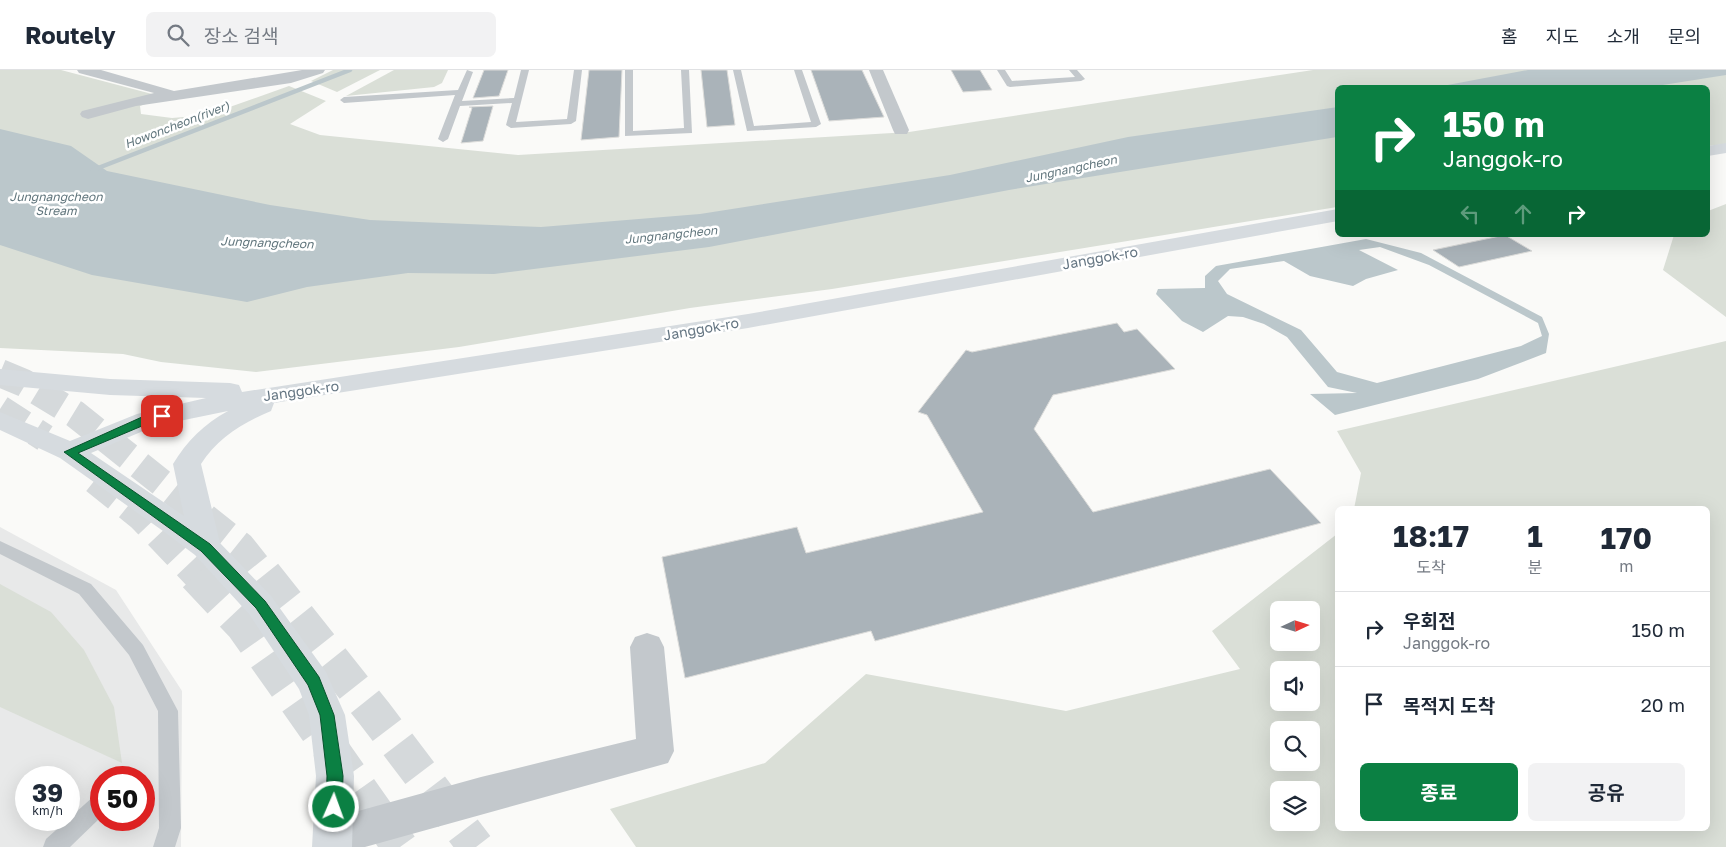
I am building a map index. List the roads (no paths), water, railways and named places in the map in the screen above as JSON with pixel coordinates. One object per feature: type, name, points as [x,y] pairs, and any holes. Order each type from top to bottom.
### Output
[{"type":"street","points":[[84,70],[174,94]]},
{"type":"street","points":[[88,114],[174,94],[291,78],[318,70]]},
{"type":"street","points":[[876,70],[901,130]]},
{"type":"street","points":[[1710,151],[1726,148]]},
{"type":"street","name":"Janggok-ro","points":[[70,452],[146,420],[287,392],[446,370],[748,321],[1335,216]]},
{"type":"street","points":[[0,377],[110,387],[287,392]]},
{"type":"street","points":[[206,547],[187,464],[195,450],[212,434],[239,414],[287,392]]},
{"type":"street","points":[[0,420],[70,452],[206,547],[260,605],[314,682],[327,715],[335,776],[332,842],[480,795],[655,751],[646,647]]},
{"type":"lane","points":[[525,70],[511,125],[570,121],[578,70]]},
{"type":"lane","points":[[629,70],[628,134],[690,131],[685,70]]},
{"type":"lane","points":[[738,70],[750,129],[816,124],[798,70]]},
{"type":"lane","points":[[1001,70],[1010,84],[1081,80],[1073,70]]},
{"type":"lane","points":[[443,139],[461,92],[469,72],[456,104],[517,100]]},
{"type":"lane","points":[[344,100],[461,92]]},
{"type":"lane","points":[[0,548],[86,589],[136,650],[168,712],[170,828],[164,847]]},
{"type":"lane","points":[[54,847],[90,813]]},
{"type":"water","points":[[1528,70],[1726,70],[1726,75],[1663,85],[1448,85]]},
{"type":"water","name":"Jungnangcheon Stream","points":[[1335,107],[1335,137],[1009,190],[709,247],[494,274],[408,273],[307,287],[247,302],[92,275],[0,245],[0,129],[71,146],[107,171],[270,205],[370,220],[541,227],[700,214],[950,175],[1128,137]]},
{"type":"water","points":[[1366,239],[1421,253],[1542,317],[1549,334],[1546,353],[1478,379],[1335,415],[1310,394],[1357,393],[1328,387],[1287,337],[1264,324],[1243,317],[1228,316],[1203,332],[1182,321],[1156,294],[1158,289],[1205,288],[1205,276],[1216,266]],"holes":[[[1380,247],[1429,265],[1538,323],[1542,336],[1521,346],[1377,383],[1337,372],[1301,330],[1227,294],[1218,281],[1230,269],[1284,261],[1310,276],[1353,286],[1366,279],[1398,270],[1359,250]]]},
{"type":"waterway","name":"Howoncheon(river)","points":[[93,170],[350,70]]},
{"type":"tunnel","points":[[0,373],[24,383],[75,414],[241,546],[265,576]]},
{"type":"tunnel","points":[[0,409],[45,438]]},
{"type":"tunnel","points":[[95,480],[141,517],[197,576]]},
{"type":"tunnel","points":[[196,575],[244,626],[400,847]]},
{"type":"tunnel","points":[[264,575],[374,713],[476,847]]},
{"type":"water label","name":"Jungnangcheon","points":[[1071,169]]},
{"type":"water label","name":"Jungnangcheon","points":[[671,235]]},
{"type":"water label","name":"Jungnangcheon","points":[[267,243]]}]
